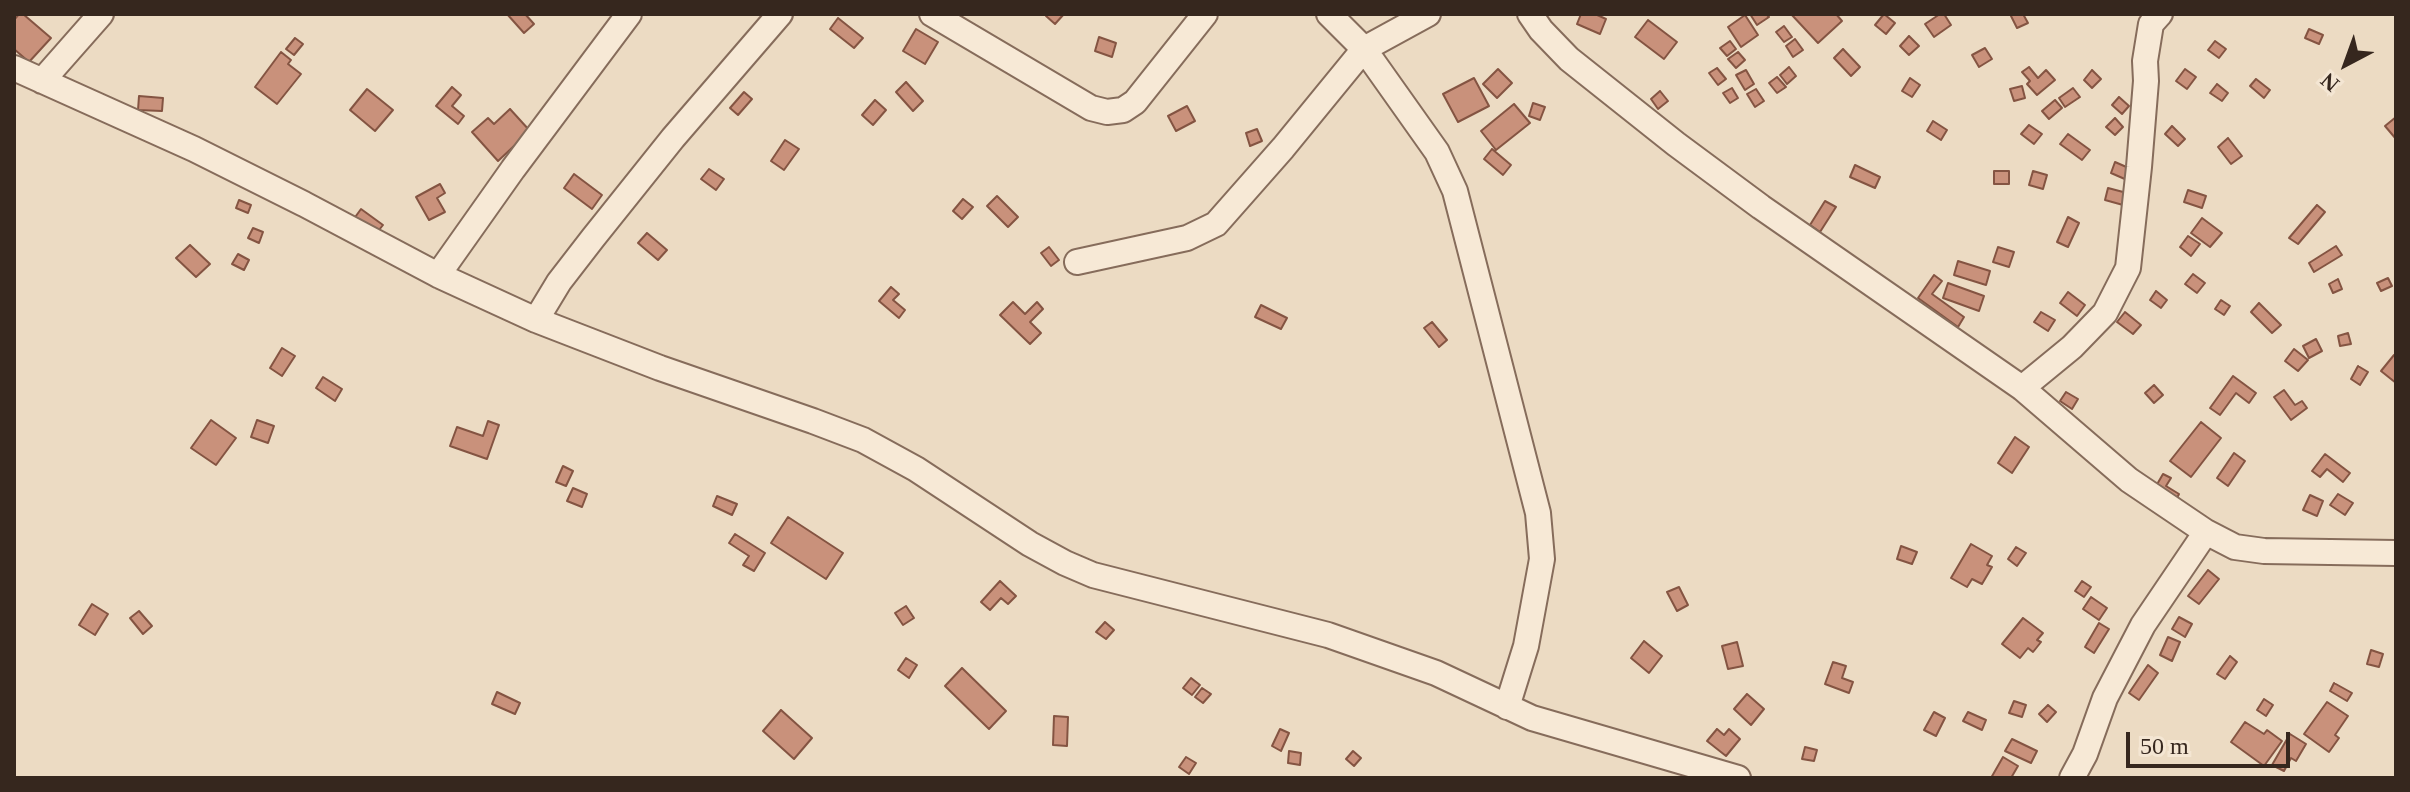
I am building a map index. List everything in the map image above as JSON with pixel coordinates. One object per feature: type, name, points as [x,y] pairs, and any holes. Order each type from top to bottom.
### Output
[{"type":"street","points":[[42,81],[101,14]]},
{"type":"street","points":[[438,275],[629,14]]},
{"type":"street","points":[[536,320],[559,282],[593,238],[673,138],[780,14]]},
{"type":"street","points":[[932,14],[1091,108],[1107,112],[1123,110],[1135,102],[1205,14]]},
{"type":"street","points":[[1329,14],[1364,49],[1437,152],[1455,191],[1538,513],[1542,559],[1526,646],[1507,707]]},
{"type":"street","points":[[1077,262],[1187,238],[1216,224],[1364,49],[1428,14]]},
{"type":"street","points":[[1530,14],[1569,59],[1676,144],[2022,388],[2129,480],[2206,532],[2235,547],[2264,551],[2396,553]]},
{"type":"street","points":[[2022,388],[2072,347],[2105,313],[2128,268],[2146,81],[2145,61],[2151,24],[2160,14]]},
{"type":"street","points":[[14,68],[194,149],[438,275],[536,320],[863,440],[916,469],[1030,544],[1093,575],[1328,635],[1436,673],[1532,718],[1738,778]]},
{"type":"street","points":[[2072,778],[2085,754],[2105,698],[2143,625],[2206,532]]},
{"type":"building","points":[[19,14],[51,38],[29,62],[14,49],[14,20]]},
{"type":"building","points":[[507,14],[525,14],[534,24],[524,33]]},
{"type":"building","points":[[1064,14],[1055,24],[1046,16]]},
{"type":"building","points":[[1581,14],[1595,14],[1606,19],[1600,34],[1577,24]]},
{"type":"building","points":[[1750,14],[1766,14],[1769,17],[1757,25]]},
{"type":"building","points":[[1791,14],[1836,14],[1842,21],[1818,43]]},
{"type":"building","points":[[1884,14],[1895,23],[1886,34],[1875,25]]},
{"type":"building","points":[[1944,14],[1951,25],[1934,37],[1925,24]]},
{"type":"building","points":[[2010,14],[2023,14],[2028,23],[2017,28]]},
{"type":"building","points":[[1745,15],[1758,35],[1741,47],[1728,27]]},
{"type":"building","points":[[838,18],[863,38],[854,48],[830,29]]},
{"type":"building","points":[[1648,20],[1677,42],[1664,59],[1635,37]]},
{"type":"building","points":[[1784,26],[1792,37],[1784,42],[1776,32]]},
{"type":"building","points":[[916,29],[938,42],[925,64],[903,51]]},
{"type":"building","points":[[2309,29],[2323,35],[2319,44],[2305,38]]},
{"type":"building","points":[[1909,36],[1919,46],[1909,55],[1900,46]]},
{"type":"building","points":[[1099,37],[1116,43],[1112,57],[1095,51]]},
{"type":"building","points":[[295,38],[303,44],[294,55],[286,49]]},
{"type":"building","points":[[1795,39],[1803,50],[1793,57],[1786,46]]},
{"type":"building","points":[[1730,41],[1736,49],[1727,56],[1720,48]]},
{"type":"building","points":[[2215,41],[2226,49],[2219,58],[2208,50]]},
{"type":"building","points":[[1985,48],[1992,59],[1979,67],[1972,55]]},
{"type":"building","points":[[1843,49],[1860,67],[1851,76],[1834,58]]},
{"type":"building","points":[[281,52],[291,60],[288,64],[301,74],[277,104],[255,87]]},
{"type":"building","points":[[1738,52],[1745,60],[1736,68],[1728,59]]},
{"type":"building","points":[[1789,67],[1796,76],[1787,84],[1780,75]]},
{"type":"building","points":[[2029,67],[2038,78],[2046,70],[2055,80],[2037,95],[2022,72]]},
{"type":"building","points":[[1717,68],[1726,79],[1718,85],[1709,73]]},
{"type":"building","points":[[1498,69],[1512,83],[1497,98],[1483,84]]},
{"type":"building","points":[[2185,69],[2196,77],[2187,89],[2176,81]]},
{"type":"building","points":[[1746,70],[1754,84],[1745,90],[1736,75]]},
{"type":"building","points":[[2092,70],[2101,79],[2092,88],[2084,80]]},
{"type":"building","points":[[1777,77],[1786,87],[1777,93],[1769,83]]},
{"type":"building","points":[[1474,78],[1489,106],[1458,122],[1443,94]]},
{"type":"building","points":[[1910,78],[1920,85],[1912,97],[1902,91]]},
{"type":"building","points":[[2256,79],[2270,90],[2264,98],[2250,86]]},
{"type":"building","points":[[906,82],[923,101],[913,111],[896,92]]},
{"type":"building","points":[[2217,84],[2228,93],[2222,101],[2210,93]]},
{"type":"building","points":[[2022,86],[2025,98],[2014,101],[2010,89]]},
{"type":"building","points":[[452,87],[461,95],[452,106],[464,116],[458,124],[436,106]]},
{"type":"building","points":[[1732,88],[1738,98],[1730,103],[1723,93]]},
{"type":"building","points":[[2073,88],[2080,97],[2065,107],[2059,98]]},
{"type":"building","points":[[367,89],[393,110],[375,131],[350,110]]},
{"type":"building","points":[[1756,89],[1764,101],[1755,107],[1747,94]]},
{"type":"building","points":[[1660,91],[1668,101],[1658,109],[1651,99]]},
{"type":"building","points":[[744,92],[752,99],[738,115],[730,108]]},
{"type":"building","points":[[139,96],[163,98],[162,111],[138,110]]},
{"type":"building","points":[[2119,97],[2129,106],[2122,114],[2112,105]]},
{"type":"building","points":[[875,100],[886,110],[873,125],[862,115]]},
{"type":"building","points":[[2055,100],[2062,108],[2049,119],[2042,111]]},
{"type":"building","points":[[1533,103],[1545,107],[1540,120],[1529,116]]},
{"type":"building","points":[[1514,104],[1530,123],[1496,150],[1481,131]]},
{"type":"building","points":[[1187,106],[1195,121],[1176,131],[1168,116]]},
{"type":"building","points":[[510,109],[530,131],[498,161],[472,132],[488,118],[494,124]]},
{"type":"building","points":[[2396,117],[2396,139],[2385,126]]},
{"type":"building","points":[[2115,118],[2123,127],[2115,135],[2106,127]]},
{"type":"building","points":[[1933,121],[1947,130],[1941,140],[1927,131]]},
{"type":"building","points":[[2029,125],[2042,134],[2034,144],[2021,134]]},
{"type":"building","points":[[2172,126],[2185,139],[2178,146],[2165,134]]},
{"type":"building","points":[[1257,129],[1262,141],[1250,146],[1246,133]]},
{"type":"building","points":[[2068,134],[2090,150],[2082,160],[2060,144]]},
{"type":"building","points":[[2228,138],[2242,156],[2231,164],[2218,147]]},
{"type":"building","points":[[785,140],[799,149],[784,170],[771,161]]},
{"type":"building","points":[[1492,149],[1511,165],[1503,175],[1484,159]]},
{"type":"building","points":[[2115,162],[2131,169],[2127,180],[2111,173]]},
{"type":"building","points":[[1855,165],[1880,177],[1875,188],[1850,177]]},
{"type":"building","points":[[709,169],[724,179],[716,190],[701,179]]},
{"type":"building","points":[[1994,171],[2009,171],[2009,184],[1994,184]]},
{"type":"building","points":[[2033,171],[2047,175],[2043,189],[2029,185]]},
{"type":"building","points":[[574,174],[602,195],[592,209],[564,188]]},
{"type":"building","points":[[440,184],[445,193],[437,198],[445,212],[429,220],[416,197]]},
{"type":"building","points":[[2108,188],[2127,193],[2123,205],[2105,200]]},
{"type":"building","points":[[2188,190],[2206,196],[2202,208],[2184,202]]},
{"type":"building","points":[[997,196],[1018,217],[1008,227],[987,206]]},
{"type":"building","points":[[963,199],[973,207],[962,219],[953,211]]},
{"type":"building","points":[[239,200],[251,205],[248,213],[236,208]]},
{"type":"building","points":[[1825,201],[1836,207],[1820,232],[1810,225]]},
{"type":"building","points":[[2317,205],[2325,212],[2298,244],[2289,238]]},
{"type":"building","points":[[361,209],[383,225],[375,235],[353,220]]},
{"type":"building","points":[[2068,217],[2079,223],[2068,247],[2057,242]]},
{"type":"building","points":[[2202,218],[2222,233],[2210,247],[2191,233]]},
{"type":"building","points":[[253,228],[263,232],[259,243],[248,238]]},
{"type":"building","points":[[647,233],[667,250],[658,260],[638,243]]},
{"type":"building","points":[[2188,236],[2200,244],[2191,256],[2180,247]]},
{"type":"building","points":[[190,245],[210,264],[196,277],[176,258]]},
{"type":"building","points":[[2336,246],[2342,255],[2314,272],[2309,263]]},
{"type":"building","points":[[1049,247],[1059,260],[1051,266],[1041,253]]},
{"type":"building","points":[[1998,247],[2014,252],[2009,267],[1993,262]]},
{"type":"building","points":[[238,254],[249,260],[244,270],[232,264]]},
{"type":"building","points":[[1958,261],[1990,271],[1986,285],[1954,275]]},
{"type":"building","points":[[2193,274],[2205,283],[2197,293],[2185,284]]},
{"type":"building","points":[[1934,275],[1942,281],[1932,294],[1964,317],[1958,327],[1918,298]]},
{"type":"building","points":[[2388,278],[2392,286],[2381,291],[2377,283]]},
{"type":"building","points":[[2338,279],[2342,289],[2333,293],[2329,284]]},
{"type":"building","points":[[1948,283],[1984,296],[1979,311],[1943,298]]},
{"type":"building","points":[[891,287],[899,294],[893,300],[905,310],[899,318],[879,301]]},
{"type":"building","points":[[2156,291],[2167,300],[2161,308],[2150,300]]},
{"type":"building","points":[[2068,292],[2085,305],[2077,316],[2060,303]]},
{"type":"building","points":[[2221,300],[2230,306],[2224,315],[2215,309]]},
{"type":"building","points":[[1013,302],[1025,314],[1037,302],[1043,309],[1030,322],[1041,333],[1030,344],[1000,315]]},
{"type":"building","points":[[2259,303],[2281,325],[2272,333],[2251,312]]},
{"type":"building","points":[[1261,305],[1287,318],[1281,329],[1255,317]]},
{"type":"building","points":[[2041,312],[2055,320],[2048,331],[2034,322]]},
{"type":"building","points":[[2125,312],[2141,325],[2133,334],[2117,322]]},
{"type":"building","points":[[1432,322],[1447,340],[1439,347],[1424,328]]},
{"type":"building","points":[[2348,333],[2351,344],[2340,346],[2338,336]]},
{"type":"building","points":[[2316,339],[2322,351],[2309,358],[2303,346]]},
{"type":"building","points":[[282,348],[295,356],[282,376],[270,368]]},
{"type":"building","points":[[2294,349],[2308,360],[2298,371],[2285,361]]},
{"type":"building","points":[[2396,356],[2396,383],[2381,371]]},
{"type":"building","points":[[2358,366],[2368,372],[2360,385],[2351,379]]},
{"type":"building","points":[[2233,376],[2256,393],[2249,403],[2236,393],[2220,415],[2210,408]]},
{"type":"building","points":[[323,377],[342,389],[335,401],[316,388]]},
{"type":"building","points":[[2154,385],[2163,395],[2154,403],[2145,393]]},
{"type":"building","points":[[2284,390],[2295,405],[2302,401],[2307,408],[2291,420],[2274,397]]},
{"type":"building","points":[[2066,392],[2078,399],[2072,409],[2060,401]]},
{"type":"building","points":[[211,420],[236,438],[216,465],[191,448]]},
{"type":"building","points":[[257,420],[274,426],[268,443],[251,437]]},
{"type":"building","points":[[488,421],[499,425],[487,459],[450,446],[457,427],[483,436]]},
{"type":"building","points":[[2201,422],[2221,438],[2191,477],[2170,461]]},
{"type":"building","points":[[2015,437],[2029,447],[2012,473],[1998,463]]},
{"type":"building","points":[[2234,453],[2245,461],[2228,486],[2217,478]]},
{"type":"building","points":[[2325,454],[2350,473],[2343,482],[2327,469],[2320,477],[2312,471]]},
{"type":"building","points":[[563,466],[573,471],[566,486],[556,482]]},
{"type":"building","points":[[2163,474],[2171,478],[2166,486],[2179,494],[2174,504],[2152,493]]},
{"type":"building","points":[[573,488],[587,494],[582,507],[567,501]]},
{"type":"building","points":[[2338,494],[2353,503],[2345,515],[2330,505]]},
{"type":"building","points":[[2310,495],[2323,501],[2317,516],[2303,510]]},
{"type":"building","points":[[717,496],[737,504],[732,515],[713,506]]},
{"type":"building","points":[[788,517],[843,553],[826,579],[771,543]]},
{"type":"building","points":[[735,534],[765,553],[754,571],[743,565],[749,556],[729,543]]},
{"type":"building","points":[[1971,544],[1992,556],[1987,565],[1992,567],[1982,584],[1972,579],[1967,587],[1951,578]]},
{"type":"building","points":[[1901,546],[1917,552],[1912,564],[1897,559]]},
{"type":"building","points":[[2016,547],[2026,553],[2017,566],[2008,559]]},
{"type":"building","points":[[2208,570],[2219,579],[2199,604],[2188,596]]},
{"type":"building","points":[[1000,581],[1016,596],[1008,604],[1001,598],[990,610],[981,602]]},
{"type":"building","points":[[2082,581],[2091,587],[2084,597],[2075,591]]},
{"type":"building","points":[[1679,587],[1688,605],[1677,611],[1667,592]]},
{"type":"building","points":[[2091,597],[2107,608],[2099,620],[2083,609]]},
{"type":"building","points":[[92,604],[108,614],[95,635],[79,625]]},
{"type":"building","points":[[906,606],[914,618],[903,625],[895,613]]},
{"type":"building","points":[[139,611],[152,626],[143,634],[130,618]]},
{"type":"building","points":[[2179,617],[2192,624],[2185,637],[2172,629]]},
{"type":"building","points":[[2023,618],[2043,633],[2037,640],[2041,642],[2033,652],[2028,648],[2020,658],[2002,644]]},
{"type":"building","points":[[1105,622],[1114,630],[1106,639],[1096,632]]},
{"type":"building","points":[[2099,623],[2109,629],[2094,653],[2085,647]]},
{"type":"building","points":[[2168,637],[2180,642],[2172,661],[2160,655]]},
{"type":"building","points":[[1644,641],[1662,656],[1649,673],[1631,658]]},
{"type":"building","points":[[1737,642],[1743,666],[1728,669],[1722,646]]},
{"type":"building","points":[[2371,650],[2383,654],[2379,667],[2367,664]]},
{"type":"building","points":[[2230,656],[2237,662],[2225,679],[2217,674]]},
{"type":"building","points":[[906,658],[917,665],[909,678],[898,670]]},
{"type":"building","points":[[1833,662],[1846,666],[1842,678],[1853,682],[1849,693],[1825,684]]},
{"type":"building","points":[[2148,665],[2158,673],[2139,700],[2129,693]]},
{"type":"building","points":[[962,668],[1006,711],[989,729],[945,686]]},
{"type":"building","points":[[1191,678],[1200,685],[1192,695],[1183,688]]},
{"type":"building","points":[[2334,683],[2352,693],[2347,701],[2330,691]]},
{"type":"building","points":[[1202,688],[1211,694],[1203,703],[1195,697]]},
{"type":"building","points":[[497,692],[520,703],[515,714],[492,704]]},
{"type":"building","points":[[1747,694],[1764,709],[1751,725],[1734,709]]},
{"type":"building","points":[[2264,699],[2273,705],[2266,716],[2257,710]]},
{"type":"building","points":[[2014,701],[2026,705],[2022,717],[2009,713]]},
{"type":"building","points":[[2327,702],[2348,716],[2335,735],[2339,738],[2329,752],[2304,734]]},
{"type":"building","points":[[2048,705],[2056,712],[2047,722],[2039,714]]},
{"type":"building","points":[[781,710],[812,738],[794,759],[763,731]]},
{"type":"building","points":[[1934,712],[1945,718],[1936,736],[1924,730]]},
{"type":"building","points":[[1968,712],[1986,720],[1982,730],[1963,721]]},
{"type":"building","points":[[1054,716],[1068,717],[1067,746],[1053,745]]},
{"type":"building","points":[[2245,722],[2264,734],[2267,730],[2282,741],[2264,766],[2231,742]]},
{"type":"building","points":[[1280,729],[1289,733],[1281,751],[1272,746]]},
{"type":"building","points":[[1717,729],[1724,735],[1729,729],[1740,739],[1726,756],[1707,741]]},
{"type":"building","points":[[2290,734],[2306,744],[2296,761],[2291,758],[2284,771],[2272,765]]},
{"type":"building","points":[[2012,739],[2037,751],[2031,763],[2005,751]]},
{"type":"building","points":[[1805,747],[1817,750],[1814,761],[1802,759]]},
{"type":"building","points":[[1289,751],[1301,753],[1300,765],[1288,763]]},
{"type":"building","points":[[1353,751],[1361,758],[1354,766],[1346,759]]},
{"type":"building","points":[[1186,757],[1196,763],[1189,774],[1179,767]]},
{"type":"building","points":[[2003,757],[2018,766],[2011,778],[1991,778]]}]
